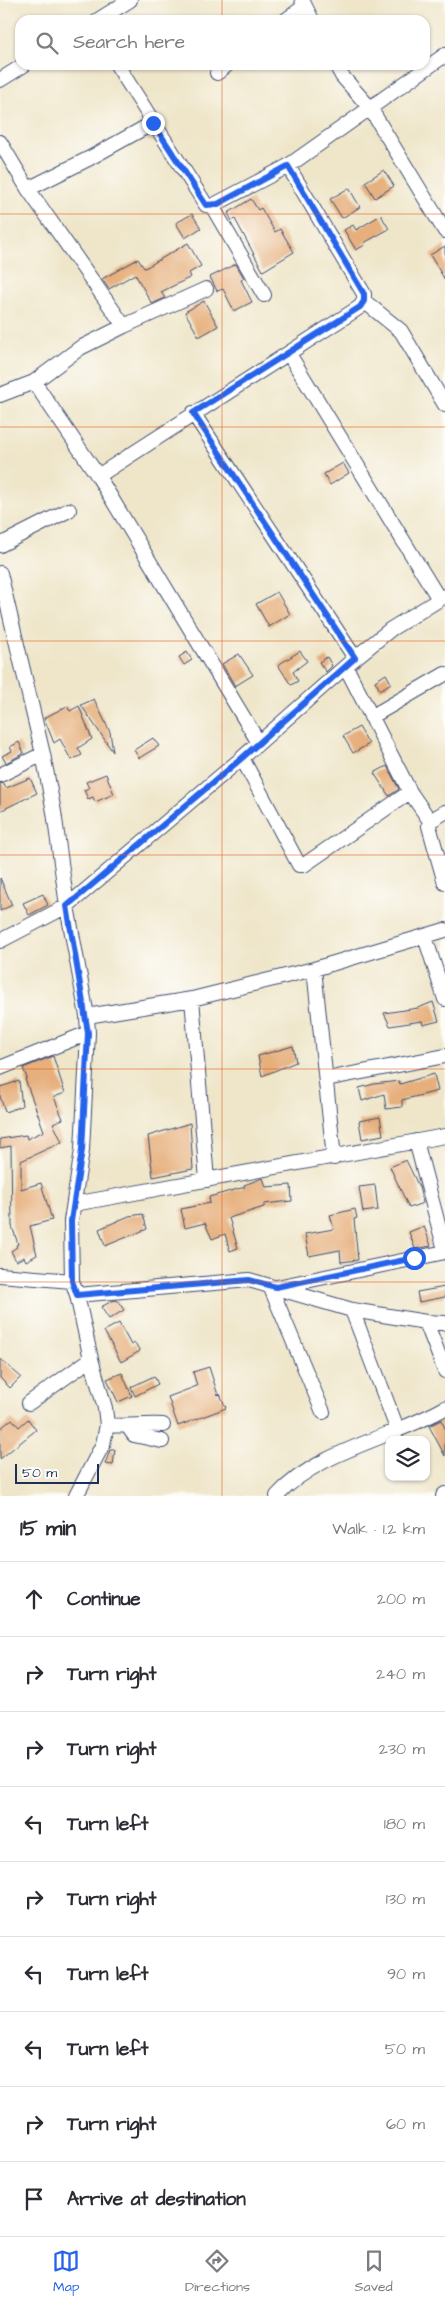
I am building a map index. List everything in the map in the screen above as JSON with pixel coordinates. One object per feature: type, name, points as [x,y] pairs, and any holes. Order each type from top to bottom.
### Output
[{"type":"street","points":[[106,15],[130,0]]},
{"type":"street","points":[[291,15],[303,3],[309,15]]},
{"type":"street","points":[[430,66],[445,55]]},
{"type":"street","points":[[0,80],[16,70]]},
{"type":"street","points":[[120,70],[206,205],[212,206],[288,166],[424,70]]},
{"type":"street","points":[[339,70],[370,108],[445,231]]},
{"type":"street","points":[[28,189],[98,154],[153,123]]},
{"type":"street","points":[[0,142],[28,189],[124,326]]},
{"type":"street","points":[[98,476],[193,413],[289,354],[360,307],[364,301],[364,294],[288,166]]},
{"type":"street","points":[[212,206],[264,296]]},
{"type":"street","points":[[0,395],[34,382],[80,348],[206,289]]},
{"type":"street","points":[[364,301],[401,331],[445,404]]},
{"type":"street","points":[[0,942],[67,906],[391,629],[442,598],[289,354]]},
{"type":"street","points":[[34,382],[98,476],[259,743]]},
{"type":"street","points":[[193,413],[351,662],[371,717],[410,792],[430,821],[429,826],[445,883]]},
{"type":"street","points":[[0,545],[69,510]]},
{"type":"street","points":[[0,573],[43,754],[54,812],[67,906],[87,1016],[88,1033],[82,1150],[70,1240],[72,1281],[105,1408],[107,1425],[103,1444],[76,1496]]},
{"type":"street","points":[[371,717],[445,674]]},
{"type":"street","points":[[0,775],[43,754]]},
{"type":"street","points":[[242,758],[299,865],[304,865],[410,792]]},
{"type":"street","points":[[430,821],[445,812]]},
{"type":"street","points":[[87,1016],[192,999],[314,969],[445,930]]},
{"type":"street","points":[[425,937],[445,999]]},
{"type":"street","points":[[314,969],[334,1158]]},
{"type":"street","points":[[192,999],[207,1180]]},
{"type":"street","points":[[0,1068],[88,1033]]},
{"type":"street","points":[[326,1079],[445,1056]]},
{"type":"street","points":[[74,1204],[318,1158],[334,1158],[445,1136]]},
{"type":"street","points":[[273,1286],[445,1251],[416,1141]]},
{"type":"street","points":[[0,1275],[72,1281]]},
{"type":"street","points":[[77,1295],[249,1280],[352,1310],[426,1322],[445,1323]]},
{"type":"street","points":[[273,1286],[323,1412]]},
{"type":"street","points":[[352,1310],[398,1431]]},
{"type":"street","points":[[426,1322],[445,1371]]},
{"type":"street","points":[[29,1403],[91,1359]]},
{"type":"street","points":[[277,1496],[288,1484],[310,1468],[421,1422],[445,1408]]},
{"type":"street","points":[[107,1425],[129,1428],[138,1424],[163,1425]]},
{"type":"street","points":[[129,1428],[134,1435],[162,1441]]},
{"type":"building","points":[[384,170],[394,186],[375,198],[365,182]]},
{"type":"building","points":[[349,188],[360,207],[342,218],[330,199]]},
{"type":"building","points":[[251,199],[258,210],[261,208],[275,232],[280,229],[294,252],[263,271],[235,219],[232,221],[228,213]]},
{"type":"building","points":[[192,214],[201,228],[185,238],[176,223]]},
{"type":"building","points":[[381,215],[389,229],[364,243],[365,245],[356,250],[344,230],[353,225],[356,230]]},
{"type":"building","points":[[188,243],[201,266],[189,273],[191,277],[161,292],[165,298],[152,304],[135,274],[109,289],[102,279],[138,259],[144,268],[147,267]]},
{"type":"building","points":[[445,246],[445,280],[430,255]]},
{"type":"building","points":[[236,264],[244,278],[241,280],[252,302],[234,311],[223,289],[217,291],[210,277]]},
{"type":"building","points":[[204,301],[218,326],[199,337],[185,312]]},
{"type":"building","points":[[343,463],[349,473],[330,485],[324,474]]},
{"type":"building","points":[[277,592],[290,614],[269,627],[256,604]]},
{"type":"building","points":[[300,651],[307,661],[293,672],[298,681],[291,685],[278,665]]},
{"type":"building","points":[[187,652],[192,660],[184,665],[179,657]]},
{"type":"building","points":[[239,654],[253,675],[235,686],[222,664]]},
{"type":"building","points":[[327,657],[332,666],[326,672],[319,662]]},
{"type":"building","points":[[386,674],[391,683],[380,690],[375,681]]},
{"type":"building","points":[[94,699],[110,732],[113,752],[81,705]]},
{"type":"building","points":[[67,706],[70,711],[79,706],[92,739],[78,748],[82,755],[71,760],[60,739],[54,743],[44,718]]},
{"type":"building","points":[[359,727],[369,744],[353,753],[343,736]]},
{"type":"building","points":[[153,738],[159,746],[139,758],[134,750]]},
{"type":"building","points":[[19,742],[24,753],[6,763],[2,756],[12,751],[10,747]]},
{"type":"building","points":[[387,766],[399,789],[389,796],[374,773]]},
{"type":"building","points":[[106,774],[114,794],[95,802],[93,797],[88,799],[84,790],[89,788],[86,782]]},
{"type":"building","points":[[30,778],[37,793],[0,811],[0,784],[3,783],[6,788]]},
{"type":"building","points":[[0,878],[12,905],[0,911]]},
{"type":"building","points":[[43,894],[48,905],[29,915],[23,903]]},
{"type":"building","points":[[433,1002],[439,1021],[423,1025],[422,1021],[390,1026],[384,1013],[418,1008]]},
{"type":"building","points":[[293,1046],[296,1062],[262,1076],[258,1056]]},
{"type":"building","points":[[53,1056],[65,1093],[54,1097],[63,1119],[53,1123],[62,1142],[21,1161],[21,1189],[41,1183],[52,1220],[30,1226],[37,1255],[26,1261],[24,1257],[16,1261],[11,1251],[18,1244],[12,1226],[11,1146],[0,1148],[0,1139],[26,1135],[27,1139],[44,1131],[25,1079],[27,1078],[23,1068]]},
{"type":"building","points":[[434,1074],[438,1091],[402,1100],[402,1107],[386,1109],[384,1094],[362,1101],[359,1088],[399,1081],[400,1084]]},
{"type":"building","points":[[19,1081],[22,1106],[5,1112],[0,1096],[0,1087]]},
{"type":"building","points":[[380,1117],[383,1135],[362,1139],[359,1121]]},
{"type":"building","points":[[190,1123],[193,1169],[153,1177],[148,1136]]},
{"type":"building","points":[[406,1160],[419,1187],[423,1203],[409,1208],[390,1167]]},
{"type":"building","points":[[263,1178],[266,1187],[291,1185],[292,1201],[264,1204],[264,1207],[229,1218],[238,1248],[230,1251],[225,1234],[212,1239],[205,1223],[185,1228],[181,1209],[210,1203],[209,1197],[245,1187],[244,1185]]},
{"type":"building","points":[[375,1185],[378,1210],[363,1212],[359,1187]]},
{"type":"building","points":[[355,1209],[357,1218],[354,1219],[358,1260],[341,1262],[340,1250],[309,1256],[305,1234],[334,1229],[330,1215]]},
{"type":"building","points":[[143,1214],[147,1229],[105,1246],[99,1229],[129,1216]]},
{"type":"building","points":[[424,1226],[431,1246],[415,1249],[409,1232]]},
{"type":"building","points":[[445,1287],[445,1297],[419,1302],[417,1292]]},
{"type":"building","points":[[117,1300],[124,1310],[109,1319],[101,1307]]},
{"type":"building","points":[[119,1323],[131,1345],[135,1343],[140,1351],[121,1362],[104,1331]]},
{"type":"building","points":[[0,1359],[21,1377],[10,1388],[0,1378]]},
{"type":"building","points":[[209,1367],[218,1395],[220,1394],[226,1408],[178,1426],[168,1397],[197,1386],[193,1372]]},
{"type":"building","points":[[122,1373],[132,1396],[118,1402],[107,1379]]},
{"type":"building","points":[[154,1376],[158,1384],[135,1396],[131,1387]]},
{"type":"building","points":[[12,1419],[19,1427],[28,1419],[36,1430],[0,1459],[0,1429]]},
{"type":"building","points":[[441,1420],[445,1428],[445,1456],[429,1426]]},
{"type":"building","points":[[110,1450],[115,1450],[113,1465],[105,1464]]},
{"type":"route","points":[[153,123],[176,162],[206,205],[218,204],[288,166],[364,294],[364,301],[360,307],[289,354],[193,413],[355,658],[242,758],[67,906],[87,1016],[88,1033],[82,1150],[71,1221],[72,1281],[77,1295],[249,1280],[276,1287],[414,1258]]}]
